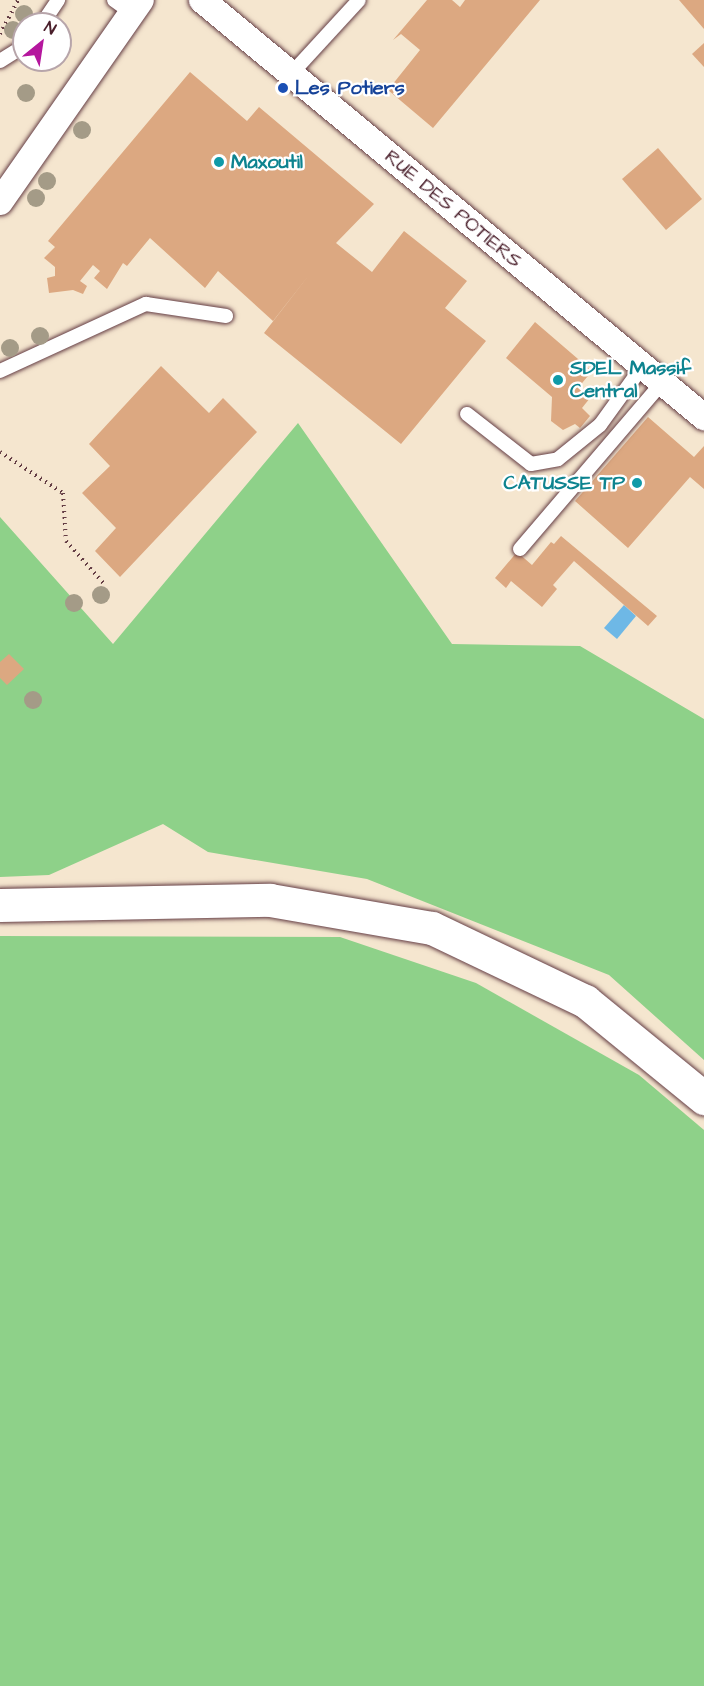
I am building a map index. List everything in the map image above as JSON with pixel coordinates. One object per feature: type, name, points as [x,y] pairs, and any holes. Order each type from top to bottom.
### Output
[{"type":"main road","points":[[0,905],[270,900],[432,928],[585,1002],[704,1098]]},
{"type":"street","name":"RUE DES POTIERS","points":[[202,0],[704,417]]},
{"type":"street","points":[[0,202],[129,4]]},
{"type":"lane","points":[[291,74],[359,0]]},
{"type":"lane","points":[[0,371],[146,304],[226,316]]},
{"type":"lane","points":[[467,414],[531,464],[558,459],[600,425],[642,367]]},
{"type":"lane","points":[[520,549],[662,383]]},
{"type":"path","points":[[0,34],[18,0]]},
{"type":"path","points":[[0,452],[63,493],[66,541],[105,585]]},
{"type":"green space","points":[[298,423],[452,644],[580,646],[704,719],[704,1060],[609,975],[367,879],[208,852],[163,824],[49,875],[0,877],[0,517],[113,644]]},
{"type":"green space","points":[[0,936],[340,937],[476,983],[639,1075],[704,1130],[704,1686],[0,1686]]},
{"type":"water","points":[[624,605],[636,616],[617,639],[604,628]]},
{"type":"building","points":[[427,0],[452,0],[460,7],[465,0],[540,0],[433,128],[388,90],[420,50],[401,34],[393,40]]},
{"type":"building","points":[[679,0],[704,0],[704,29]]},
{"type":"building","points":[[704,43],[704,67],[692,54]]},
{"type":"building","points":[[190,72],[247,121],[259,107],[374,204],[336,243],[372,272],[404,231],[467,281],[445,308],[486,341],[401,444],[264,333],[309,275],[273,321],[218,271],[205,288],[150,238],[127,266],[123,263],[107,289],[94,278],[100,271],[93,265],[80,281],[87,286],[83,294],[73,290],[49,293],[47,278],[55,276],[55,267],[44,258],[55,247],[48,241]]},
{"type":"building","points":[[658,148],[702,199],[666,230],[622,179]]},
{"type":"building","name":"SDEL Massif Central","points":[[535,322],[592,371],[578,388],[590,398],[582,408],[590,416],[580,428],[575,424],[563,430],[551,421],[552,397],[506,358]]},
{"type":"building","points":[[161,366],[209,413],[223,398],[257,432],[120,577],[95,551],[116,528],[82,493],[110,466],[89,444]]},
{"type":"building","name":"CATUSSE TP","points":[[648,417],[694,457],[704,446],[704,489],[690,477],[628,548],[575,501]]},
{"type":"building","points":[[561,536],[657,616],[648,626],[574,561],[553,585],[557,589],[542,607],[511,581],[506,588],[495,578],[517,552],[532,565],[551,542],[554,544]]},
{"type":"building","points":[[9,654],[24,669],[7,685],[0,678],[0,662]]},
{"type":"place","name":"Les Potiers","points":[[283,88]]},
{"type":"place","name":"Maxoutil","points":[[219,162]]},
{"type":"place","name":"SDEL Massif Central","points":[[558,380]]},
{"type":"place","name":"CATUSSE TP","points":[[637,483]]}]
